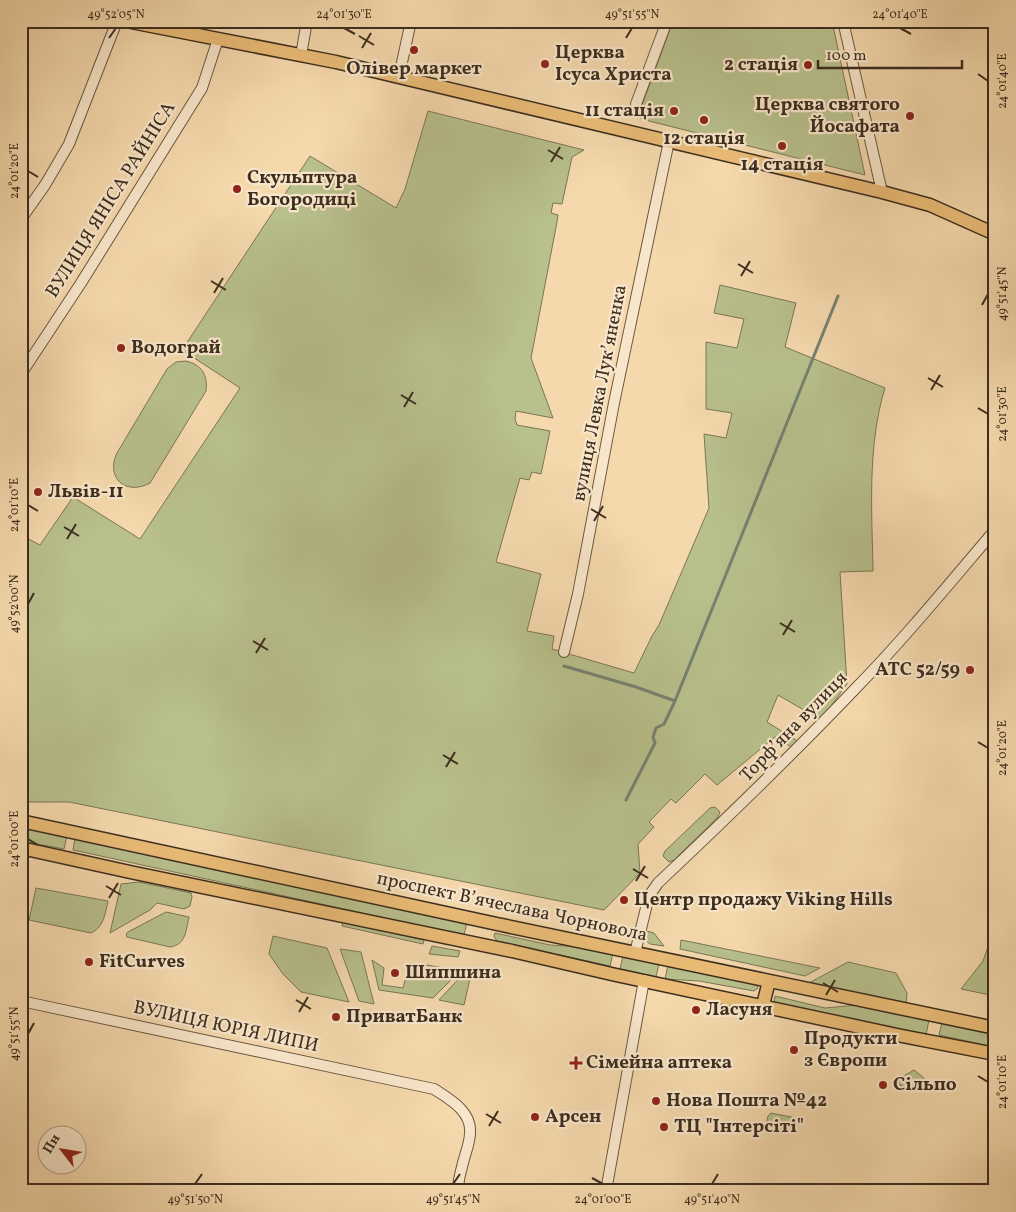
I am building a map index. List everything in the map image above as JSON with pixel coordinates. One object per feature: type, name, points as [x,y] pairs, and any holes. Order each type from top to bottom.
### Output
[{"type":"main road","points":[[126,21],[301,55],[627,128],[669,141],[930,205],[995,234]]},
{"type":"main road","name":"проспект Вʼячеслава Чорновола","points":[[21,821],[497,924],[995,1028]]},
{"type":"main road","points":[[21,848],[995,1054]]},
{"type":"main road","points":[[490,946],[489,936],[497,924]]},
{"type":"main road","points":[[763,1006],[769,981]]},
{"type":"street","points":[[21,219],[45,185],[69,144],[117,21]]},
{"type":"street","points":[[301,55],[307,21]]},
{"type":"street","points":[[399,76],[411,21]]},
{"type":"street","points":[[636,104],[667,21]]},
{"type":"street","points":[[844,21],[882,192]]},
{"type":"street","name":"ВУЛИЦЯ ЯНІСА РАЙНІСА","points":[[21,374],[86,275],[202,88],[218,39]]},
{"type":"street","name":"вулиця Левка Лукʼяненка","points":[[564,652],[578,594],[614,403],[669,141]]},
{"type":"street","name":"Торфʼяна вулиця","points":[[635,953],[649,896],[658,883],[740,806],[856,688],[931,607],[995,530]]},
{"type":"street","points":[[606,1191],[644,980]]},
{"type":"street","name":"ВУЛИЦЯ ЮРІЯ ЛИПИ","points":[[21,1001],[434,1089],[463,1111],[468,1120],[470,1132],[460,1176],[459,1191]]},
{"type":"green space","points":[[673,21],[832,21],[865,175],[649,121],[632,115],[638,116]]},
{"type":"green space","points":[[428,111],[584,150],[572,157],[562,204],[553,203],[551,213],[558,215],[531,358],[553,418],[516,411],[515,419],[517,425],[550,431],[541,474],[532,472],[529,480],[520,478],[496,562],[541,574],[527,631],[554,636],[552,649],[634,673],[659,625],[709,508],[704,434],[726,438],[732,413],[706,409],[706,342],[737,348],[744,319],[714,313],[720,285],[796,303],[785,347],[885,388],[879,410],[873,456],[873,571],[840,572],[847,684],[821,720],[778,695],[767,722],[799,742],[793,748],[775,737],[717,785],[705,774],[676,803],[671,799],[649,822],[654,827],[638,844],[640,873],[604,910],[69,802],[21,802],[21,535],[40,545],[73,497],[140,539],[240,388],[182,350],[310,156],[396,208],[405,189]]},
{"type":"green space","points":[[186,361],[196,365],[203,372],[206,380],[206,391],[150,483],[133,487],[126,486],[116,477],[114,470],[117,453],[167,369],[176,362]]},
{"type":"green space","points":[[715,807],[720,812],[718,817],[674,860],[669,862],[663,856],[665,851],[710,808]]},
{"type":"green space","points":[[21,827],[67,836],[64,849],[21,841]]},
{"type":"green space","points":[[75,838],[467,922],[464,935],[73,850]]},
{"type":"green space","points":[[139,882],[191,893],[190,906],[184,909],[157,903],[150,910],[110,933],[121,884]]},
{"type":"green space","points":[[36,888],[108,901],[101,924],[91,933],[29,920]]},
{"type":"green space","points":[[166,912],[189,917],[186,932],[182,940],[175,946],[170,947],[127,937],[126,934],[128,932]]},
{"type":"green space","points":[[343,922],[424,940],[423,944],[342,926]]},
{"type":"green space","points":[[995,927],[995,996],[961,989],[983,961]]},
{"type":"green space","points":[[643,930],[654,933],[664,946],[650,944],[644,939]]},
{"type":"green space","points":[[495,933],[550,945],[583,947],[613,953],[610,966],[497,941],[494,936]]},
{"type":"green space","points":[[273,936],[327,948],[349,1002],[301,992],[283,974],[269,954]]},
{"type":"green space","points":[[681,940],[820,968],[805,976],[680,949]]},
{"type":"green space","points":[[432,946],[460,951],[458,957],[429,954]]},
{"type":"green space","points":[[340,949],[361,952],[374,1004],[359,1001]]},
{"type":"green space","points":[[623,956],[659,964],[656,977],[620,969]]},
{"type":"green space","points":[[372,960],[384,968],[382,985],[403,988],[407,973],[415,972],[427,965],[460,971],[433,998],[379,990]]},
{"type":"green space","points":[[848,962],[896,973],[907,993],[906,1005],[807,984]]},
{"type":"green space","points":[[668,965],[756,984],[758,988],[754,991],[699,981],[665,979]]},
{"type":"green space","points":[[464,973],[471,974],[464,1005],[439,1000]]},
{"type":"green space","points":[[775,996],[825,1008],[857,1005],[929,1020],[926,1035],[774,1003]]},
{"type":"green space","points":[[942,1023],[995,1035],[995,1047],[939,1035]]},
{"type":"green space","points":[[914,1070],[924,1078],[921,1090],[899,1085],[897,1080]]},
{"type":"green space","points":[[771,1113],[796,1118],[787,1129],[766,1125],[768,1116]]},
{"type":"waterway","points":[[564,666],[636,687],[675,701],[838,296]]},
{"type":"waterway","points":[[626,800],[655,743],[653,737],[656,728],[664,724],[675,701]]},
{"type":"place","name":"Олівер маркет","points":[[414,50]]},
{"type":"place","name":"Церква Ісуса Христа","points":[[545,64]]},
{"type":"place","name":"2 стація","points":[[808,65]]},
{"type":"place","name":"11 стація","points":[[674,111]]},
{"type":"place","name":"Церква святого Йосафата","points":[[910,116]]},
{"type":"place","name":"12 стація","points":[[704,120]]},
{"type":"place","name":"14 стація","points":[[782,146]]},
{"type":"place","name":"Скульптура Богородиці","points":[[237,189]]},
{"type":"place","name":"Водограй","points":[[121,348]]},
{"type":"place","name":"Львів-11","points":[[38,492]]},
{"type":"place","name":"АТС 52/59","points":[[970,670]]},
{"type":"place","name":"Центр продажу Viking Hills","points":[[624,900]]},
{"type":"place","name":"FitCurves","points":[[89,962]]},
{"type":"place","name":"Шипшина","points":[[395,973]]},
{"type":"place","name":"Ласуня","points":[[696,1010]]},
{"type":"place","name":"ПриватБанк","points":[[336,1017]]},
{"type":"place","name":"Продукти з Європи","points":[[794,1050]]},
{"type":"place","name":"Сімейна аптека","points":[[576,1063]]},
{"type":"place","name":"Сільпо","points":[[883,1085]]},
{"type":"place","name":"Нова Пошта №42","points":[[656,1101]]},
{"type":"place","name":"Арсен","points":[[535,1117]]},
{"type":"place","name":"ТЦ \"Інтерсіті\"","points":[[664,1127]]}]
